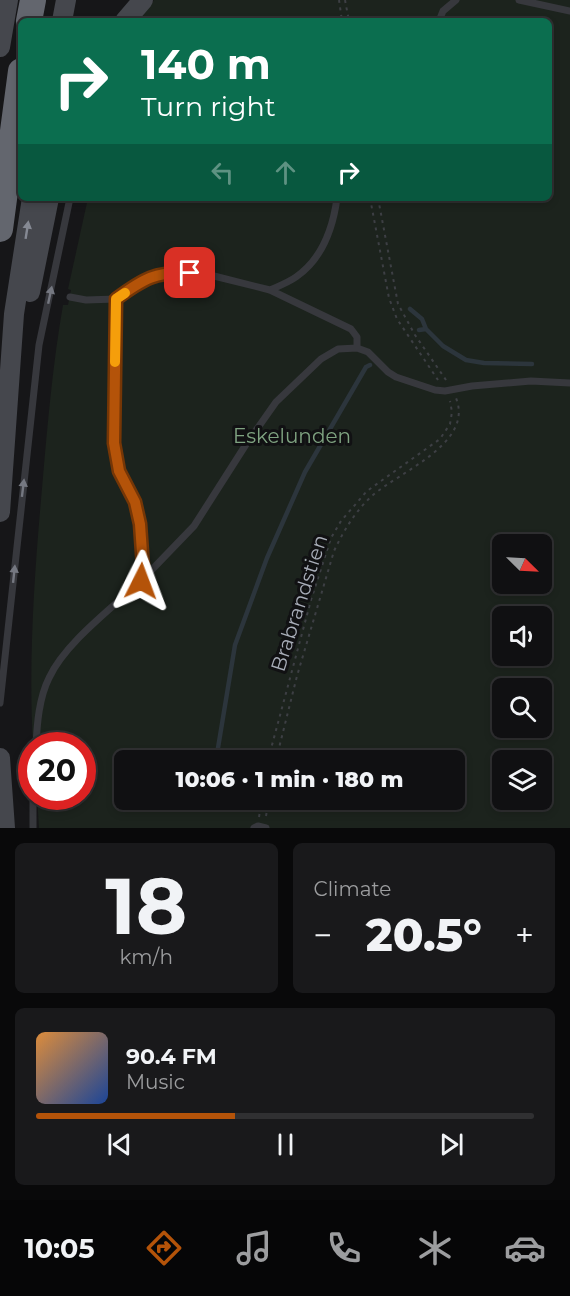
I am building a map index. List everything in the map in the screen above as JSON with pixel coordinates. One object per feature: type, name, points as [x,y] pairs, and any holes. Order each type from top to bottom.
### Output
[{"type":"highway","points":[[30,18],[33,0]]},
{"type":"highway","points":[[0,229],[18,94]]},
{"type":"main road","points":[[0,47],[8,0]]},
{"type":"main road","points":[[63,18],[66,0]]},
{"type":"main road","points":[[128,18],[143,0]]},
{"type":"main road","points":[[0,512],[14,314],[32,201]]},
{"type":"main road","points":[[9,392],[48,201]]},
{"type":"main road","points":[[0,758],[5,828]]},
{"type":"lane","points":[[440,18],[443,11],[456,0]]},
{"type":"lane","points":[[519,0],[570,11]]},
{"type":"lane","points":[[0,703],[39,345],[69,201]]},
{"type":"lane","points":[[270,290],[296,277],[313,261],[331,228],[336,201]]},
{"type":"lane","points":[[70,297],[86,300],[116,299],[143,279],[171,272],[213,276],[270,290],[351,328],[357,337],[357,348]]},
{"type":"lane","points":[[116,299],[114,443],[119,471],[135,502],[140,524],[143,567],[141,581]]},
{"type":"lane","points":[[37,732],[45,686],[59,661],[194,526],[276,402],[321,359],[338,349],[357,348],[368,352],[396,377],[435,390],[531,381],[570,383]]},
{"type":"lane","points":[[33,810],[33,828]]},
{"type":"path","points":[[339,0],[342,18]]},
{"type":"path","points":[[345,0],[348,18]]},
{"type":"path","name":"Brabrandstien","points":[[271,750],[308,611],[331,538],[347,513],[367,491],[440,439],[450,424],[452,406],[449,390],[397,319],[389,298],[371,201]]},
{"type":"path","points":[[278,750],[297,676],[334,551],[348,524],[373,496],[450,438],[460,415],[458,402],[398,304],[379,201]]},
{"type":"path","points":[[260,828],[261,810]]},
{"type":"path","points":[[260,828],[266,810]]},
{"type":"green space","name":"Eskelunden","points":[[154,0],[570,0],[570,828],[39,828],[38,810],[96,810],[96,732],[33,732],[31,679],[37,544],[54,369],[63,305],[68,305],[71,290],[68,289],[87,201],[552,201],[552,18],[141,18]]},
{"type":"waterway","points":[[410,309],[422,319],[426,329]]},
{"type":"waterway","points":[[419,330],[426,329],[443,346],[466,360],[484,363],[532,364]]},
{"type":"waterway","points":[[218,750],[235,645],[267,558],[305,472],[366,367],[370,365]]},
{"type":"slow traffic","points":[[115,362],[116,299],[125,293]]},
{"type":"route","points":[[141,581],[143,567],[140,524],[135,502],[119,471],[114,443],[116,299],[143,279],[171,272],[190,273]]}]
